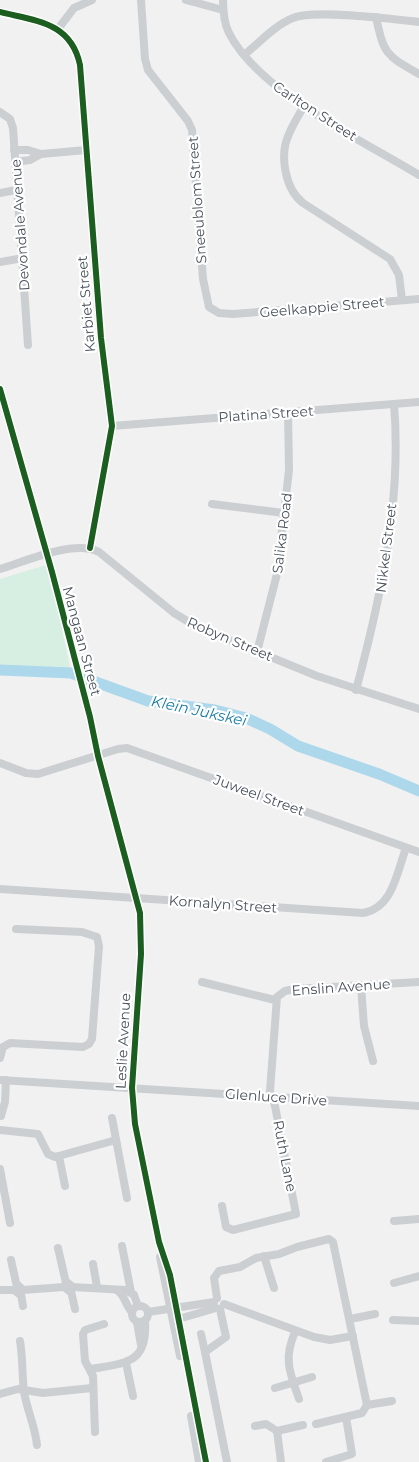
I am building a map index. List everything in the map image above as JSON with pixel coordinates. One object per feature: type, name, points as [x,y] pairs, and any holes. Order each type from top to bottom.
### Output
[{"type":"street","points":[[0,12],[58,28],[74,8],[92,0]]},
{"type":"street","name":"Sneeublom Street","points":[[141,0],[145,59],[148,70],[188,121],[192,130],[205,295],[212,310],[224,314]]},
{"type":"street","points":[[186,0],[223,10]]},
{"type":"street","name":"Carlton Street","points":[[223,0],[223,10],[228,32],[244,55],[271,82],[304,106],[419,175]]},
{"type":"street","points":[[244,55],[284,23],[297,16],[376,17],[419,22]]},
{"type":"street","points":[[376,17],[384,50],[394,59],[419,74]]},
{"type":"street","name":"Karbiet Street","points":[[58,28],[71,42],[78,57],[104,365],[112,426],[90,548]]},
{"type":"street","points":[[304,106],[288,134],[286,144],[287,177],[292,192],[303,203],[390,259],[399,275],[402,300]]},
{"type":"street","name":"Devondale Avenue","points":[[0,112],[8,116],[12,122],[28,345]]},
{"type":"street","points":[[14,150],[28,150],[41,154],[86,150]]},
{"type":"street","points":[[15,162],[30,160],[41,154]]},
{"type":"street","points":[[0,193],[16,190]]},
{"type":"street","points":[[0,262],[22,258]]},
{"type":"street","name":"Geelkappie Street","points":[[224,314],[419,299]]},
{"type":"street","name":"Mangaan Street","points":[[0,389],[47,555],[90,717],[98,756],[138,899]]},
{"type":"street","name":"Platina Street","points":[[112,426],[419,402]]},
{"type":"street","name":"Nikkel Street","points":[[356,690],[381,592],[396,454],[394,404]]},
{"type":"street","name":"Salika Road","points":[[257,652],[275,584],[290,458],[288,412]]},
{"type":"street","points":[[212,504],[284,513]]},
{"type":"street","points":[[0,569],[81,547],[90,548]]},
{"type":"street","name":"Robyn Street","points":[[90,548],[99,552],[181,618],[203,630],[356,690],[419,710]]},
{"type":"street","name":"Juweel Street","points":[[0,764],[26,773],[38,774],[118,749],[138,751],[419,852]]},
{"type":"street","name":"Kornalyn Street","points":[[0,889],[340,912],[368,912],[378,908],[387,899],[406,848]]},
{"type":"street","name":"Leslie Avenue","points":[[138,899],[141,919],[141,954],[132,1088],[141,1161],[206,1462]]},
{"type":"street","points":[[0,1058],[3,1047],[10,1043],[83,1047],[92,1042],[93,1034],[99,946],[97,937],[82,932],[16,929]]},
{"type":"street","points":[[202,982],[276,1000]]},
{"type":"street","name":"Enslin Avenue","points":[[272,1097],[270,1090],[276,1000],[278,995],[289,990],[419,982]]},
{"type":"street","points":[[361,986],[364,1026],[373,1061]]},
{"type":"street","points":[[3,1080],[5,1102],[0,1114],[0,1130],[38,1134],[48,1154],[59,1156],[116,1140]]},
{"type":"street","name":"Glenluce Drive","points":[[3,1080],[419,1106]]},
{"type":"street","name":"Ruth Lane","points":[[222,1206],[226,1226],[232,1230],[296,1216],[272,1097]]},
{"type":"street","points":[[112,1118],[127,1198]]},
{"type":"street","points":[[59,1156],[65,1186]]},
{"type":"street","points":[[0,1168],[10,1223]]},
{"type":"street","points":[[394,1221],[419,1219]]},
{"type":"street","points":[[205,1352],[226,1337],[214,1283],[215,1274],[264,1256],[314,1242],[332,1241],[367,1405]]},
{"type":"street","points":[[122,1246],[135,1309],[134,1320],[173,1307],[218,1304],[295,1332],[327,1340],[353,1336]]},
{"type":"street","points":[[58,1248],[75,1310]]},
{"type":"street","points":[[264,1256],[274,1288]]},
{"type":"street","points":[[11,1260],[23,1306]]},
{"type":"street","points":[[92,1264],[97,1287]]},
{"type":"street","points":[[394,1283],[419,1276]]},
{"type":"street","points":[[0,1290],[97,1287],[131,1292]]},
{"type":"street","points":[[91,1369],[126,1363],[134,1359],[141,1345],[146,1308],[135,1309],[127,1306],[122,1293],[117,1290]]},
{"type":"street","points":[[176,1320],[218,1304]]},
{"type":"street","points":[[350,1319],[375,1314]]},
{"type":"street","name":"Leslie Avenue","points":[[176,1320],[200,1462]]},
{"type":"street","points":[[392,1320],[419,1321]]},
{"type":"street","points":[[95,1432],[91,1369],[86,1362],[83,1332],[104,1324]]},
{"type":"street","points":[[295,1332],[288,1355],[299,1399]]},
{"type":"street","points":[[201,1334],[227,1462]]},
{"type":"street","points":[[20,1341],[24,1363],[24,1390],[34,1422],[37,1444]]},
{"type":"street","points":[[126,1363],[133,1396]]},
{"type":"street","points":[[275,1388],[312,1377]]},
{"type":"street","points":[[0,1394],[24,1390],[43,1393],[92,1388]]},
{"type":"street","points":[[316,1424],[362,1412],[367,1405],[392,1401]]},
{"type":"street","points":[[326,1462],[352,1454],[346,1417]]},
{"type":"street","points":[[255,1426],[266,1424],[277,1431],[303,1426]]},
{"type":"street","points":[[277,1431],[281,1462]]},
{"type":"green space","points":[[49,564],[71,673],[0,670],[0,579]]},
{"type":"waterway","name":"Klein Jukskei","points":[[0,670],[71,673],[148,701],[215,710],[246,718],[270,729],[298,746],[379,774],[419,791]]},
{"type":"cycle path","points":[[0,12],[39,21],[60,32],[69,40],[80,65],[101,338],[112,426],[90,548]]},
{"type":"cycle path","points":[[0,389],[52,572],[140,913],[141,954],[132,1088],[135,1124],[159,1242],[170,1275],[206,1462]]}]
